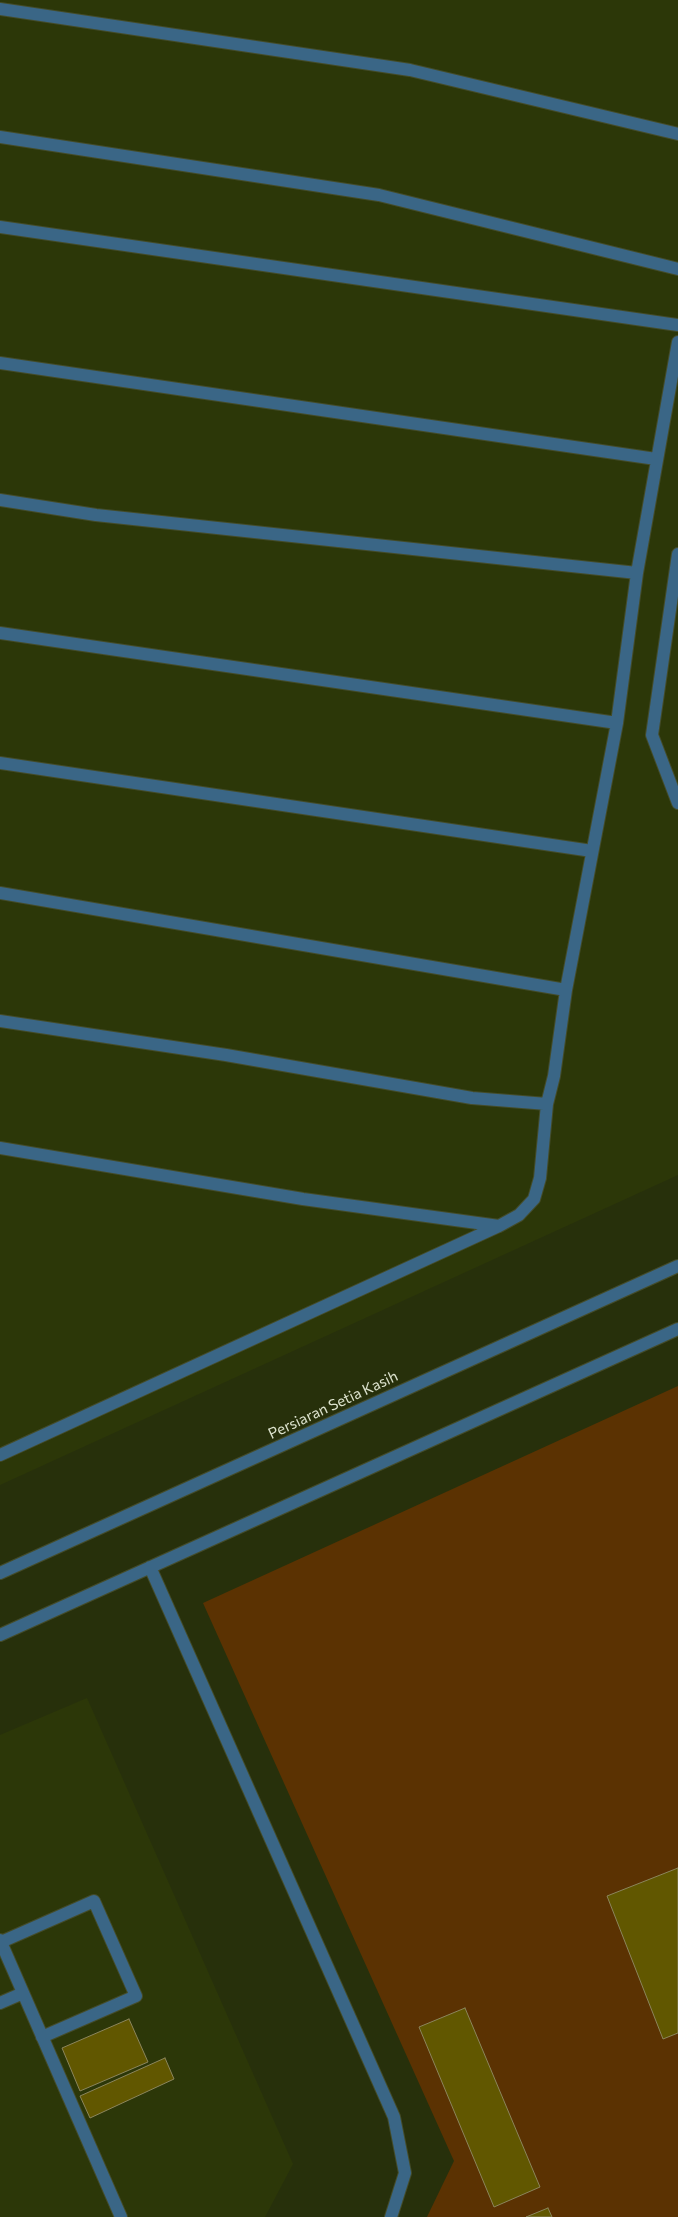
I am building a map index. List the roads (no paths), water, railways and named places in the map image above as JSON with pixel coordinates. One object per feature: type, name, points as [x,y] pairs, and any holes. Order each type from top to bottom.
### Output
[{"type":"street","points":[[0,9],[410,70],[678,134]]},
{"type":"street","points":[[0,137],[379,195],[678,269]]},
{"type":"street","points":[[0,227],[678,325]]},
{"type":"street","points":[[0,1455],[499,1226],[519,1215],[534,1199],[541,1170],[547,1104],[554,1076],[566,990],[617,722],[637,573],[678,342]]},
{"type":"street","points":[[0,362],[656,459]]},
{"type":"street","points":[[0,500],[96,514],[637,573]]},
{"type":"street","points":[[678,554],[652,735],[678,803]]},
{"type":"street","points":[[0,634],[617,722]]},
{"type":"street","points":[[0,763],[592,851]]},
{"type":"street","points":[[0,893],[566,990]]},
{"type":"street","points":[[0,1021],[226,1055],[472,1098],[547,1104]]},
{"type":"street","points":[[0,1148],[303,1199],[499,1226]]},
{"type":"street","name":"Persiaran Setia Kasih","points":[[0,1573],[678,1266]]},
{"type":"street","points":[[0,1636],[678,1329]]},
{"type":"street","points":[[150,1567],[394,2117],[405,2173],[391,2217]]},
{"type":"street","points":[[42,2036],[136,1996],[94,1901],[0,1941],[121,2217]]},
{"type":"street","points":[[0,2003],[23,1993]]}]
